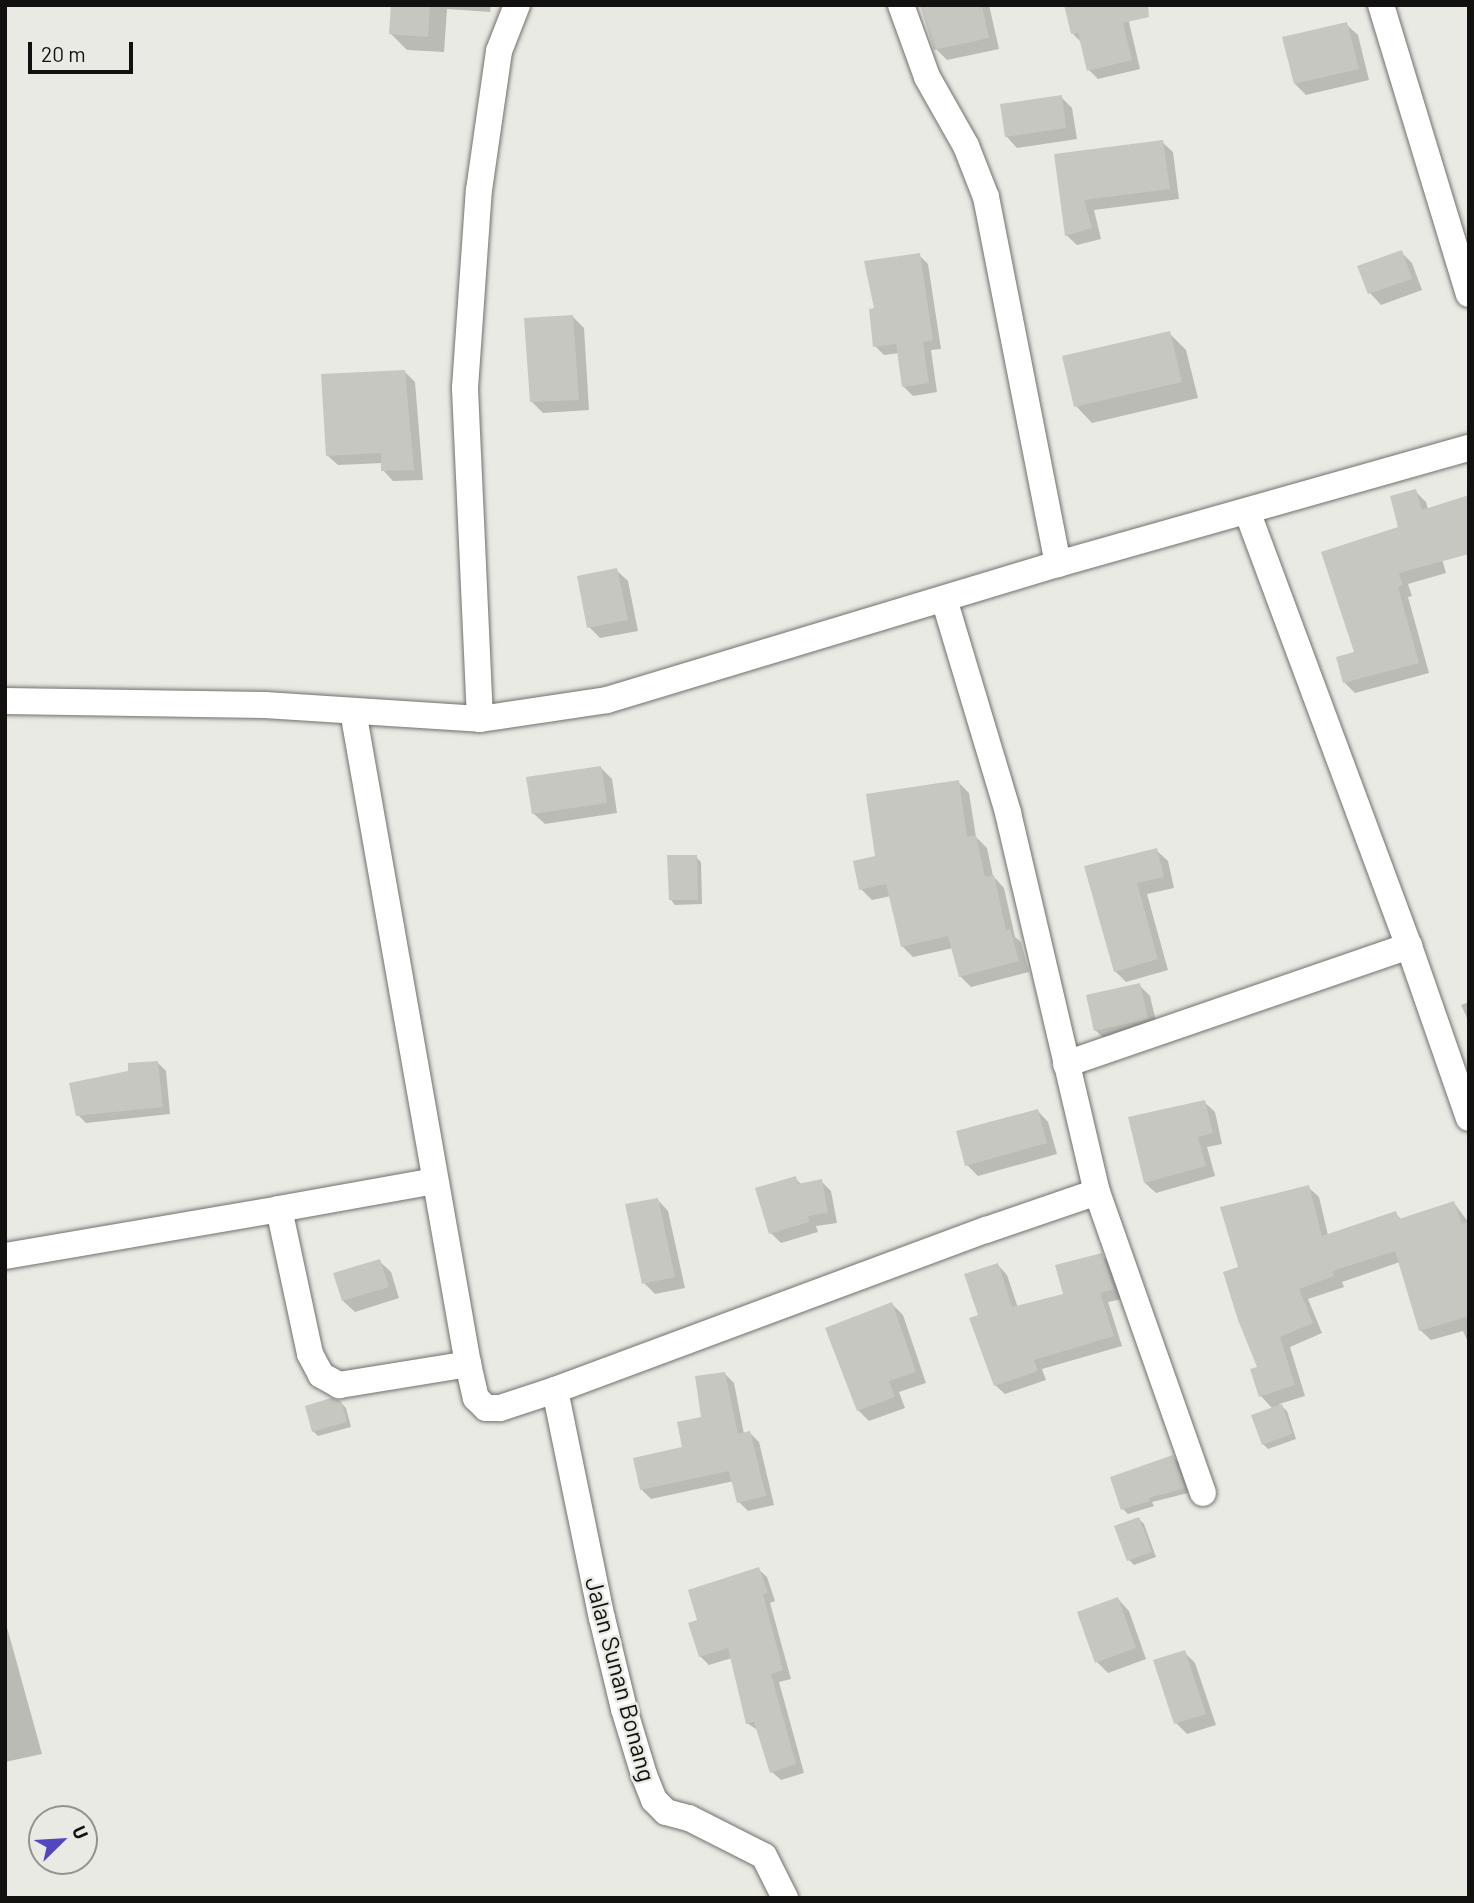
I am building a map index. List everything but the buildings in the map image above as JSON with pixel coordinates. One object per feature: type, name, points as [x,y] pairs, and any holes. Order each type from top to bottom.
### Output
[{"type":"street","points":[[480,719],[465,388],[479,190],[499,51],[517,5]]},
{"type":"street","points":[[901,5],[927,76],[966,146],[986,197],[1058,564]]},
{"type":"street","points":[[1381,5],[1469,294]]},
{"type":"street","points":[[5,701],[265,705],[480,719],[607,700],[1058,564],[1469,448]]},
{"type":"street","points":[[1247,511],[1409,946],[1469,1118]]},
{"type":"street","points":[[944,599],[1007,813],[1097,1192],[1203,1493]]},
{"type":"street","points":[[354,711],[434,1181],[468,1363],[476,1398],[486,1408],[500,1408],[555,1390],[986,1230],[1097,1192]]},
{"type":"street","points":[[1066,1063],[1409,946]]},
{"type":"street","points":[[5,1256],[434,1181]]},
{"type":"street","points":[[279,1209],[310,1354],[321,1375],[339,1385],[468,1363]]},
{"type":"street","name":"Jalan Sunan Bonang","points":[[555,1390],[602,1618],[624,1709],[654,1800],[666,1812],[718,1831],[764,1856],[785,1898]]}]
